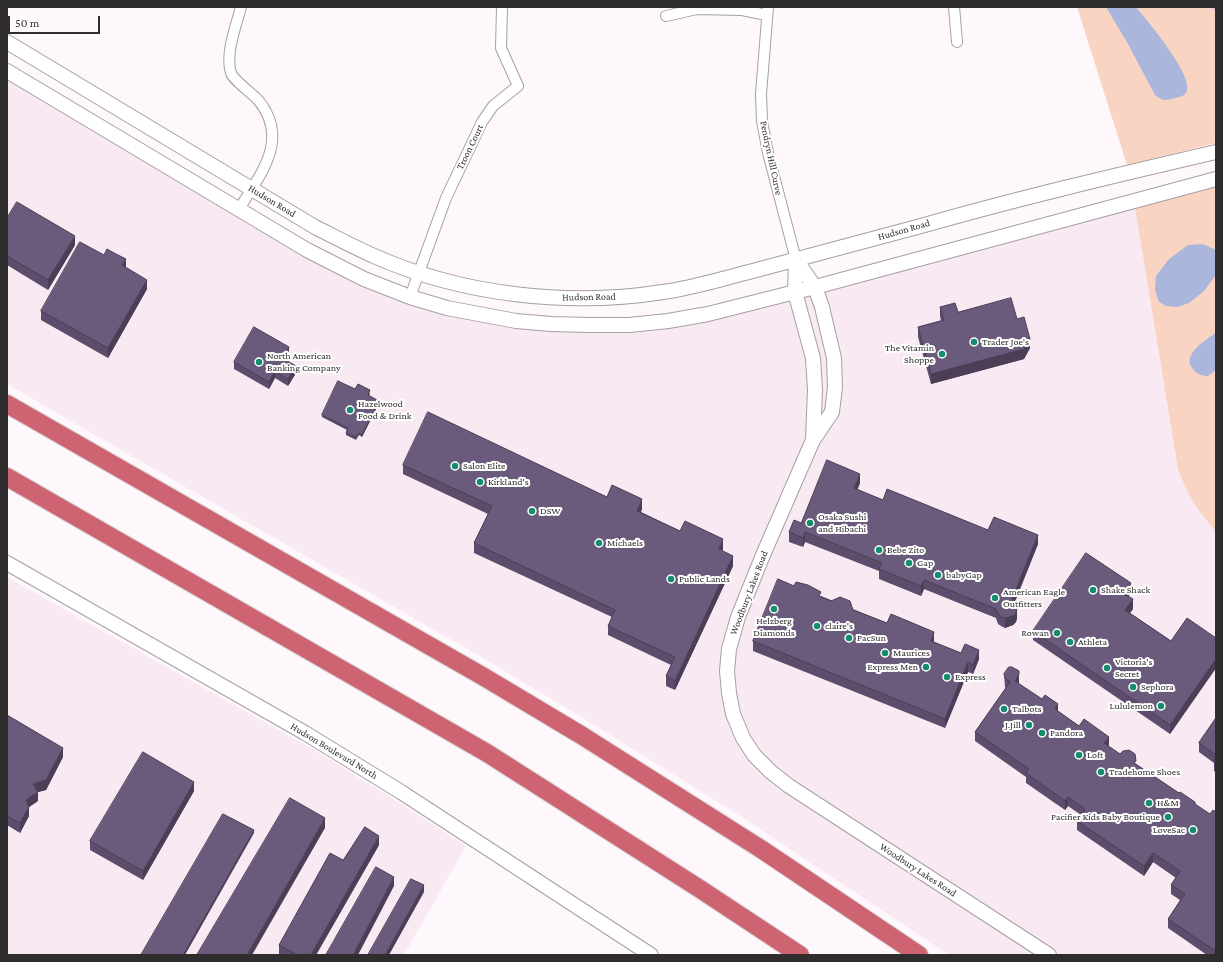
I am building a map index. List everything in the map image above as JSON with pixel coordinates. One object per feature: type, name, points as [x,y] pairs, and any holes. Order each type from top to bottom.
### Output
[{"type":"highway","points":[[7,404],[478,674],[581,735],[761,849],[919,955]]},
{"type":"highway","points":[[7,477],[487,754],[700,889],[800,955]]},
{"type":"street","points":[[240,210],[272,151],[273,134],[268,117],[259,102],[231,74],[228,57],[241,7]]},
{"type":"street","name":"Troon Court","points":[[410,297],[446,198],[482,122],[493,106],[518,86],[501,48],[502,7]]},
{"type":"street","points":[[954,7],[957,42]]},
{"type":"street","points":[[666,16],[697,9],[767,11]]},
{"type":"street","name":"Pendryn Hill Curve","points":[[767,11],[761,94],[762,121],[768,152],[796,260]]},
{"type":"street","name":"Hudson Road","points":[[7,42],[316,227],[342,241],[376,257],[419,273],[453,283],[507,293],[552,297],[590,298],[662,292],[700,285],[978,210],[1216,152]]},
{"type":"street","points":[[7,71],[332,264],[364,279],[410,297],[447,308],[516,321],[551,324],[629,324],[668,321],[708,314],[815,287],[1216,179]]},
{"type":"street","points":[[796,260],[795,292],[813,358],[815,390],[813,440]]},
{"type":"street","name":"Woodbury Lakes Road","points":[[796,260],[815,287],[822,307],[834,358],[835,387],[832,412],[813,440],[738,616],[729,649],[727,671],[733,714],[743,738],[754,755],[771,772],[789,786],[1049,955]]},
{"type":"street","name":"Hudson Boulevard North","points":[[7,563],[305,733],[401,792],[649,954]]},
{"type":"shaded area","points":[[1077,7],[1216,7],[1216,143],[1127,165]]},
{"type":"shaded area","points":[[7,71],[332,264],[480,315],[668,321],[1134,201],[1178,469],[1182,482],[1204,518],[1216,532],[1216,955],[949,955],[745,819],[570,710],[473,652],[7,384]]},
{"type":"shaded area","points":[[1216,186],[1216,532],[1194,503],[1185,487],[1178,469],[1135,208]]},
{"type":"shaded area","points":[[7,577],[321,754],[466,846],[404,955],[7,955]]},
{"type":"water","points":[[1106,7],[1136,7],[1159,35],[1183,73],[1187,83],[1187,91],[1185,94],[1180,97],[1167,100],[1155,95],[1128,44]]},
{"type":"water","points":[[1203,244],[1216,250],[1215,276],[1204,291],[1189,303],[1177,307],[1166,306],[1159,302],[1155,290],[1156,276],[1169,259],[1188,245]]},
{"type":"water","points":[[1216,333],[1216,370],[1208,376],[1201,375],[1195,372],[1192,368],[1190,358],[1201,343]]},
{"type":"building","points":[[17,202],[75,236],[48,280],[7,256],[7,218]]},
{"type":"building","points":[[80,242],[104,255],[107,249],[126,259],[122,265],[147,280],[108,348],[41,311]]},
{"type":"building","name":"Trader Joe's","points":[[1011,298],[1017,319],[1024,317],[1030,339],[1024,349],[931,374],[918,327],[944,320],[940,307],[955,303],[958,312]]},
{"type":"building","points":[[254,327],[289,347],[282,358],[296,366],[288,379],[275,371],[269,382],[234,362]]},
{"type":"building","name":"Hazelwood Food & Drink","points":[[338,381],[355,389],[358,384],[370,390],[368,395],[379,401],[362,435],[359,433],[356,437],[346,433],[348,428],[322,415]]},
{"type":"building","points":[[428,412],[607,497],[612,485],[642,499],[637,511],[680,531],[685,521],[723,539],[719,549],[733,556],[675,681],[666,676],[675,657],[608,626],[615,610],[474,543],[492,506],[403,465]]},
{"type":"building","points":[[827,460],[860,474],[854,488],[883,500],[887,489],[988,530],[994,517],[1038,535],[1012,599],[1016,604],[1016,613],[1013,616],[1005,618],[1001,617],[996,609],[924,580],[921,586],[879,569],[882,563],[805,532],[803,538],[789,532],[794,520],[801,523]]},
{"type":"building","points":[[1086,553],[1131,583],[1124,594],[1133,599],[1125,610],[1171,641],[1187,618],[1216,638],[1216,659],[1170,725],[1033,631]]},
{"type":"building","points":[[778,579],[794,586],[796,582],[808,585],[821,592],[819,596],[831,601],[840,597],[850,601],[853,610],[887,623],[891,614],[934,632],[931,641],[961,653],[965,644],[979,650],[973,665],[968,662],[945,719],[753,641]]},
{"type":"building","points":[[1009,667],[1019,671],[1015,681],[1042,699],[1045,695],[1058,704],[1055,709],[1079,726],[1084,719],[1109,737],[1104,743],[1120,754],[1123,751],[1129,750],[1135,754],[1136,761],[1134,763],[1195,802],[1195,804],[1210,814],[1213,810],[1216,812],[1216,947],[1214,950],[1168,919],[1185,894],[1171,885],[1180,871],[1153,853],[1144,866],[1077,821],[1085,809],[1068,797],[1065,801],[1026,773],[1029,769],[975,732],[1010,682],[1005,678],[1004,674]]},
{"type":"building","points":[[7,715],[63,748],[46,780],[33,784],[38,792],[26,800],[29,807],[20,823],[7,816]]},
{"type":"building","points":[[1216,718],[1216,755],[1199,743]]},
{"type":"building","points":[[143,752],[194,782],[143,871],[90,841]]},
{"type":"building","points":[[290,798],[325,818],[247,955],[197,955]]},
{"type":"building","points":[[223,814],[254,830],[183,955],[141,955]]},
{"type":"building","points":[[365,827],[379,836],[311,955],[297,955],[279,945],[330,853],[343,860]]},
{"type":"building","points":[[376,867],[394,877],[353,955],[326,955]]},
{"type":"building","points":[[411,879],[424,885],[385,955],[368,955]]},
{"type":"place","name":"Trader Joe's","points":[[974,342]]},
{"type":"place","name":"The Vitamin Shoppe","points":[[942,354]]},
{"type":"place","name":"North American Banking Company","points":[[259,362]]},
{"type":"place","name":"Hazelwood Food & Drink","points":[[350,410]]},
{"type":"place","name":"Salon Elite","points":[[455,466]]},
{"type":"place","name":"Kirkland's","points":[[480,482]]},
{"type":"place","name":"DSW","points":[[532,511]]},
{"type":"place","name":"Osaka Sushi and Hibachi","points":[[810,523]]},
{"type":"place","name":"Michaels","points":[[599,543]]},
{"type":"place","name":"Bebe Zito","points":[[879,550]]},
{"type":"place","name":"Gap","points":[[909,563]]},
{"type":"place","name":"babyGap","points":[[938,575]]},
{"type":"place","name":"Public Lands","points":[[671,579]]},
{"type":"place","name":"Shake Shack","points":[[1093,590]]},
{"type":"place","name":"American Eagle Outfitters","points":[[995,598]]},
{"type":"place","name":"Helzberg Diamonds","points":[[774,609]]},
{"type":"place","name":"claire's","points":[[817,626]]},
{"type":"place","name":"Rowan","points":[[1057,633]]},
{"type":"place","name":"PacSun","points":[[849,638]]},
{"type":"place","name":"Athleta","points":[[1070,642]]},
{"type":"place","name":"Maurices","points":[[885,653]]},
{"type":"place","name":"Express Men","points":[[926,667]]},
{"type":"place","name":"Victoria's Secret","points":[[1107,668]]},
{"type":"place","name":"Express","points":[[947,677]]},
{"type":"place","name":"Sephora","points":[[1133,687]]},
{"type":"place","name":"Lululemon","points":[[1161,706]]},
{"type":"place","name":"Talbots","points":[[1004,709]]},
{"type":"place","name":"J.Jill","points":[[1029,725]]},
{"type":"place","name":"Pandora","points":[[1042,733]]},
{"type":"place","name":"Loft","points":[[1079,755]]},
{"type":"place","name":"Tradehome Shoes","points":[[1101,772]]},
{"type":"place","name":"H&M","points":[[1149,803]]},
{"type":"place","name":"Pacifier Kids Baby Boutique","points":[[1168,817]]},
{"type":"place","name":"LoveSac","points":[[1193,830]]}]
